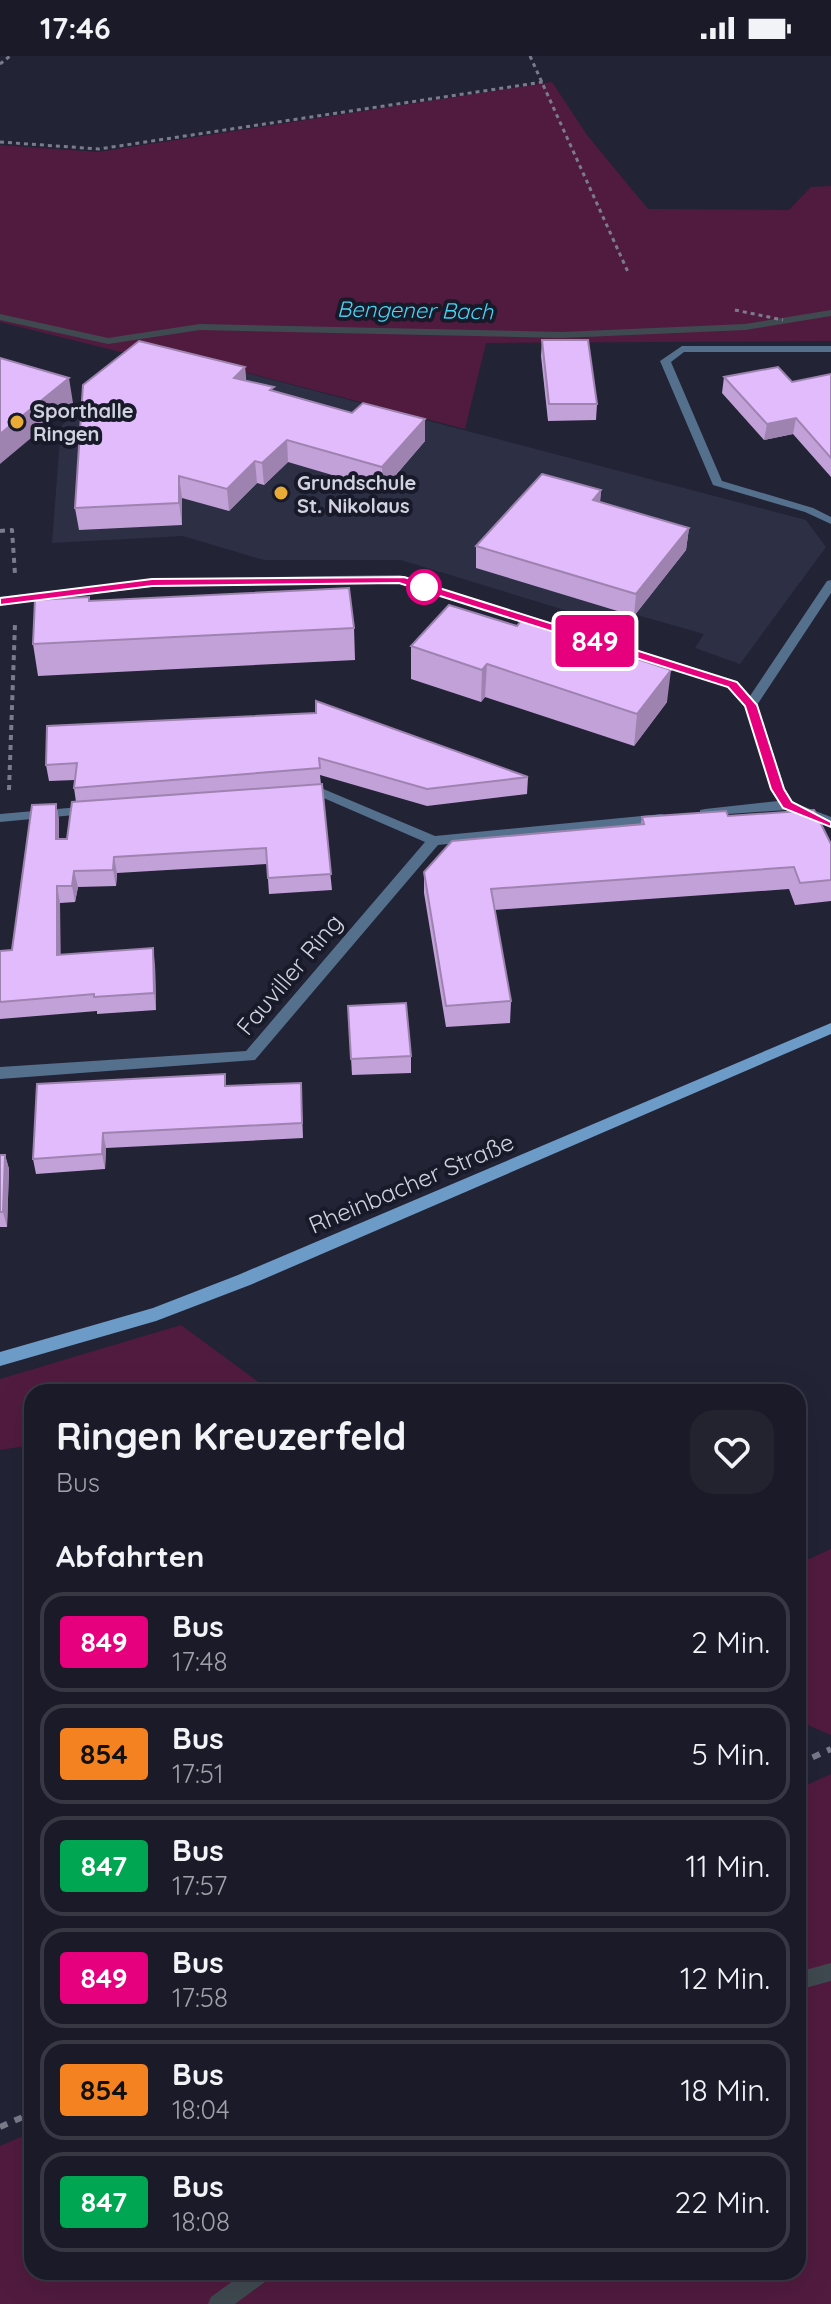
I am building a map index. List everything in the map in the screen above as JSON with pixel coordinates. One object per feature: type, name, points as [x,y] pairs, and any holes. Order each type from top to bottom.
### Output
[{"type":"main road","name":"Rheinbacher Straße","points":[[0,1359],[156,1314],[244,1280],[831,1028]]},
{"type":"street","points":[[831,349],[682,349],[665,361],[717,483],[809,510],[831,521]]},
{"type":"street","points":[[0,601],[152,583],[400,579],[733,684],[751,705],[778,789],[787,805]]},
{"type":"street","points":[[751,705],[831,584]]},
{"type":"street","points":[[290,794],[321,792],[434,841],[680,816]]},
{"type":"street","points":[[695,815],[787,805],[831,822]]},
{"type":"street","points":[[0,818],[107,809]]},
{"type":"street","name":"Fauviller Ring","points":[[0,1073],[250,1056],[434,841]]},
{"type":"path","points":[[0,64],[10,56]]},
{"type":"path","points":[[530,56],[628,272]]},
{"type":"path","points":[[0,142],[99,149],[543,82]]},
{"type":"path","points":[[735,310],[795,323]]},
{"type":"path","points":[[0,531],[12,530],[16,601],[9,789],[0,818]]},
{"type":"path","points":[[806,1760],[831,1749]]},
{"type":"path","points":[[0,2127],[24,2116]]},
{"type":"shaded area","points":[[552,82],[587,135],[648,209],[789,210],[811,187],[831,186],[831,341],[486,343],[465,429],[148,347],[137,356],[0,322],[0,145],[98,152]]},
{"type":"shaded area","name":"Grundschule St. Nikolaus","points":[[147,347],[806,520],[826,547],[740,664],[695,648],[704,634],[637,615],[627,629],[401,560],[264,560],[183,536],[52,543],[61,426]]},
{"type":"shaded area","points":[[181,1325],[261,1384],[24,1384],[24,1446],[0,1450],[0,1379]]},
{"type":"shaded area","points":[[831,1549],[831,1735],[806,1724],[806,1560]]},
{"type":"shaded area","points":[[831,1774],[831,2304],[0,2304],[0,2146],[24,2136],[24,2280],[806,2280],[806,1785]]},
{"type":"building","points":[[542,340],[588,340],[597,404],[549,404]]},
{"type":"building","points":[[139,341],[245,367],[234,378],[274,387],[270,390],[352,413],[363,403],[425,419],[382,467],[287,440],[262,463],[255,461],[227,489],[179,476],[179,503],[75,508],[83,385]]},
{"type":"building","points":[[0,358],[69,378],[0,434]]},
{"type":"building","points":[[778,367],[792,382],[831,374],[831,458],[796,418],[767,424],[724,377]]},
{"type":"building","points":[[542,474],[601,490],[593,500],[689,528],[636,594],[476,546]]},
{"type":"building","points":[[349,588],[354,628],[33,644],[35,600],[89,597],[89,601]]},
{"type":"building","points":[[449,605],[517,626],[521,621],[671,670],[637,714],[487,664],[482,670],[411,646]]},
{"type":"building","points":[[316,701],[528,777],[427,789],[319,758],[320,768],[74,788],[77,763],[46,765],[47,726],[316,713]]},
{"type":"building","points":[[322,784],[331,874],[268,878],[266,848],[114,857],[113,870],[74,871],[72,886],[57,886],[57,955],[153,948],[154,993],[94,997],[94,994],[0,1002],[0,951],[12,950],[32,805],[56,804],[56,839],[67,839],[72,802]]},
{"type":"building","points":[[814,810],[831,844],[831,880],[800,883],[794,867],[491,889],[511,1001],[446,1006],[424,872],[452,841],[644,824],[642,817],[726,811],[728,816]]},
{"type":"building","points":[[406,1003],[411,1056],[351,1059],[348,1006]]},
{"type":"building","points":[[225,1074],[225,1086],[301,1083],[302,1123],[103,1133],[102,1154],[33,1159],[37,1084]]},
{"type":"building","points":[[0,1155],[5,1155],[3,1212],[0,1212]]},
{"type":"waterway","name":"Bengener Bach","points":[[0,317],[108,341],[200,327],[562,335],[745,327],[831,313]]},
{"type":"waterway","points":[[806,1979],[831,1972]]},
{"type":"waterway","points":[[218,2304],[251,2280]]},
{"type":"bus line","name":"849","points":[[0,601],[152,583],[400,579],[733,684],[751,705],[778,789],[787,805],[831,822]]},
{"type":"place","name":"Sporthalle Ringen","points":[[17,422]]},
{"type":"place","name":"Grundschule St. Nikolaus","points":[[281,493]]}]
